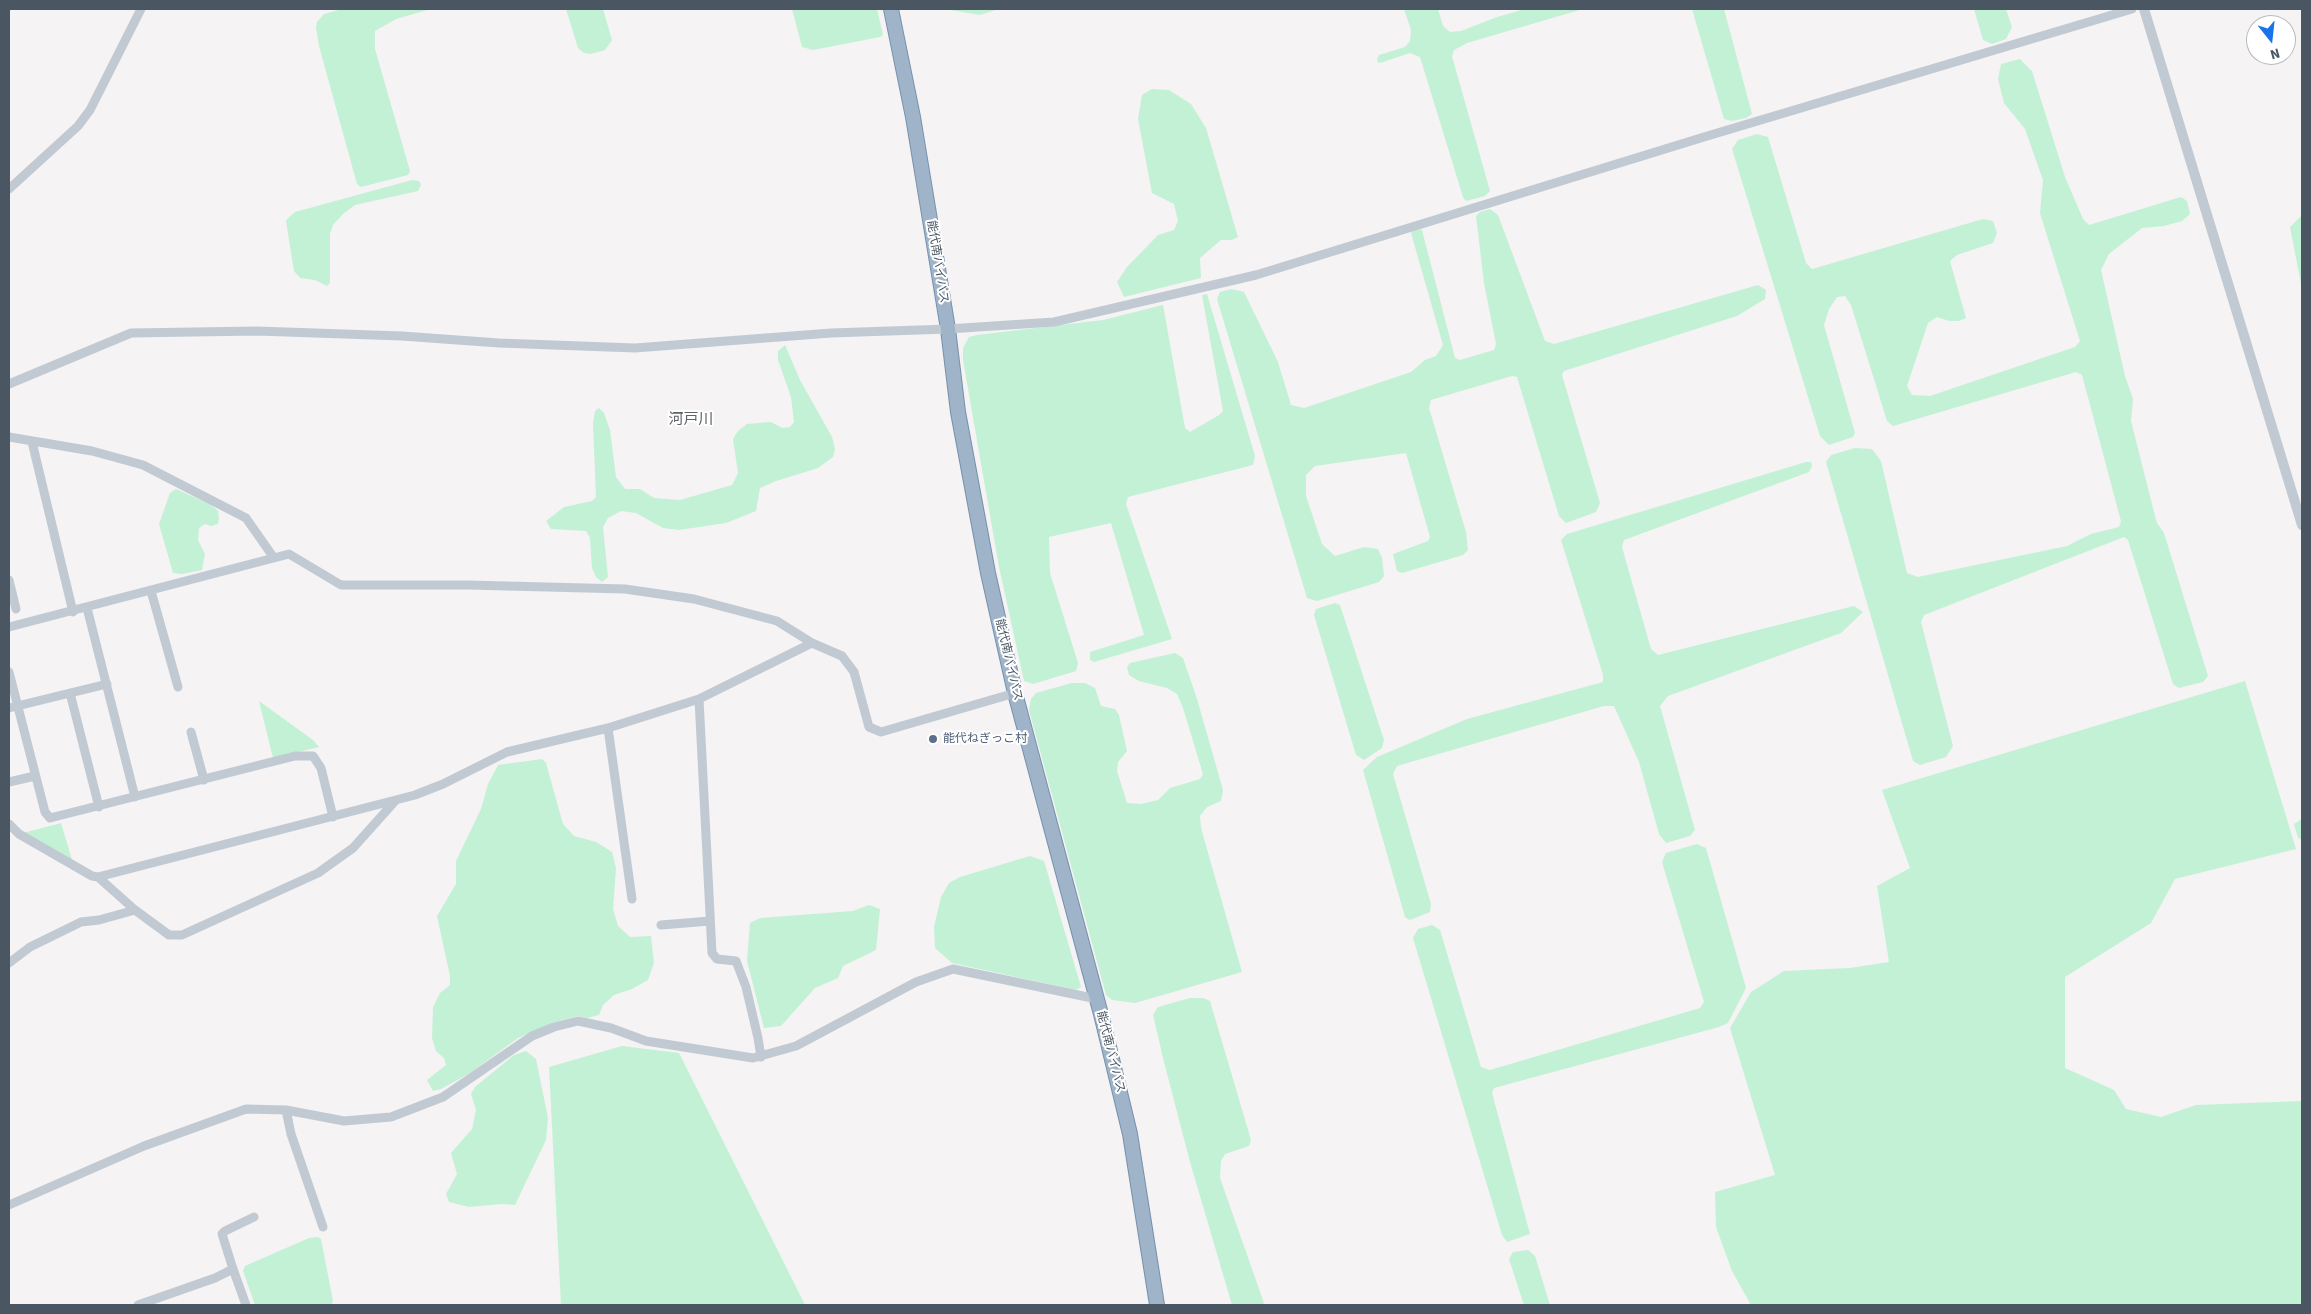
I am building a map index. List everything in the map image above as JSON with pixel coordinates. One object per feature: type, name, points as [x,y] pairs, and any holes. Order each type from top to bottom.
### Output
[{"type":"highway","name":"能代南バイパス","points":[[891,9],[914,117],[948,329],[958,412],[983,545],[1015,693],[1097,1000],[1130,1134],[1157,1305]]},
{"type":"street","points":[[9,189],[82,121],[95,101],[142,9]]},
{"type":"street","points":[[9,384],[131,333],[192,331],[300,332],[635,348],[830,333],[948,329],[1054,322],[1256,275],[1695,140],[2132,9]]},
{"type":"street","points":[[2144,9],[2302,525]]},
{"type":"street","points":[[9,437],[92,451],[143,465],[246,518],[274,558]]},
{"type":"street","points":[[32,442],[73,612]]},
{"type":"street","points":[[9,627],[73,612],[289,554],[341,585],[468,585],[625,589],[694,599],[776,621],[812,643],[842,656],[854,672],[869,727],[881,732],[1015,693]]},
{"type":"street","points":[[9,580],[16,609]]},
{"type":"street","points":[[151,591],[178,687]]},
{"type":"street","points":[[87,608],[136,797]]},
{"type":"street","points":[[9,824],[19,834],[92,876],[98,877],[333,817],[443,784],[507,752],[608,728],[699,699],[812,643]]},
{"type":"street","points":[[9,672],[13,707],[45,812],[50,818],[295,756],[313,756],[321,768],[333,817]]},
{"type":"street","points":[[13,707],[107,684]]},
{"type":"street","points":[[70,693],[99,807]]},
{"type":"street","points":[[699,699],[712,952],[717,958],[736,961],[746,987],[761,1057]]},
{"type":"street","points":[[608,728],[632,898]]},
{"type":"street","points":[[191,732],[204,780]]},
{"type":"street","points":[[9,782],[35,776]]},
{"type":"street","points":[[98,877],[136,910],[169,935],[182,935],[318,873],[353,848],[396,799]]},
{"type":"street","points":[[9,963],[30,947],[81,922],[99,920],[136,910]]},
{"type":"street","points":[[661,925],[710,921]]},
{"type":"street","points":[[9,1205],[144,1146],[246,1109],[286,1110],[344,1121],[391,1117],[443,1097],[532,1036],[554,1027],[578,1021],[611,1028],[646,1041],[718,1053],[761,1057],[796,1046],[916,982],[953,969],[1097,1000]]},
{"type":"street","points":[[286,1110],[291,1134],[323,1227]]},
{"type":"street","points":[[246,1305],[222,1234],[254,1217]]},
{"type":"street","points":[[138,1305],[215,1278],[233,1269]]},
{"type":"green space","points":[[342,9],[431,9],[396,19],[375,31],[375,49],[410,171],[408,175],[361,187],[357,184],[319,46],[316,27],[317,22],[324,14]]},
{"type":"green space","points":[[566,9],[603,9],[612,40],[605,50],[590,54],[584,53],[578,48]]},
{"type":"green space","points":[[792,9],[877,9],[883,35],[813,50],[802,47]]},
{"type":"green space","points":[[944,9],[999,9],[980,15]]},
{"type":"green space","points":[[1404,9],[1438,9],[1443,26],[1450,32],[1461,31],[1497,17],[1525,9],[1583,9],[1467,43],[1454,50],[1452,56],[1490,191],[1485,196],[1466,201],[1463,197],[1420,57],[1410,53],[1378,63],[1379,55],[1405,47],[1410,41],[1411,30]]},
{"type":"green space","points":[[1692,9],[1724,9],[1752,114],[1746,118],[1732,121],[1724,119]]},
{"type":"green space","points":[[1974,9],[2006,9],[2012,27],[2006,39],[1992,44],[1983,40]]},
{"type":"green space","points":[[2020,59],[2032,71],[2065,177],[2083,219],[2089,225],[2181,197],[2187,201],[2190,214],[2182,221],[2164,226],[2142,228],[2109,254],[2101,270],[2125,376],[2133,399],[2131,421],[2153,508],[2157,523],[2164,533],[2208,676],[2203,682],[2179,688],[2173,684],[2128,540],[2124,537],[1924,615],[1921,622],[1953,746],[1946,757],[1920,765],[1913,761],[1826,462],[1831,455],[1855,448],[1872,449],[1881,461],[1907,573],[1918,577],[2067,546],[2091,534],[2119,527],[2121,521],[2082,375],[2076,372],[1893,426],[1887,421],[1851,305],[1845,296],[1837,297],[1829,309],[1824,325],[1855,433],[1853,437],[1829,445],[1820,436],[1732,149],[1738,140],[1757,134],[1768,137],[1806,263],[1812,269],[1983,219],[1993,221],[1997,233],[1993,243],[1957,255],[1950,261],[1966,318],[1959,321],[1949,321],[1937,317],[1928,323],[1907,386],[1912,395],[1930,396],[2075,347],[2080,341],[2040,213],[2043,180],[2025,129],[2004,103],[1998,79],[2001,64]]},
{"type":"green space","points":[[1152,89],[1169,90],[1191,104],[1206,128],[1238,237],[1232,240],[1221,240],[1200,258],[1201,278],[1124,297],[1117,282],[1127,267],[1158,235],[1174,230],[1178,221],[1174,204],[1152,193],[1138,119],[1142,95]]},
{"type":"green space","points":[[412,180],[419,181],[421,185],[418,191],[355,205],[333,225],[330,234],[330,283],[327,286],[315,280],[300,278],[294,271],[286,221],[295,212]]},
{"type":"green space","points":[[1490,209],[1498,215],[1545,341],[1554,344],[1758,285],[1766,290],[1765,299],[1737,316],[1564,371],[1562,375],[1600,503],[1596,512],[1566,523],[1559,516],[1517,377],[1512,376],[1431,400],[1429,408],[1466,532],[1468,550],[1463,555],[1402,573],[1397,571],[1393,554],[1428,541],[1430,537],[1406,453],[1315,466],[1306,475],[1306,496],[1322,544],[1335,556],[1364,547],[1378,549],[1382,558],[1384,576],[1379,582],[1317,601],[1307,598],[1217,299],[1220,292],[1231,289],[1244,292],[1278,362],[1291,405],[1304,408],[1411,372],[1425,360],[1436,356],[1443,345],[1411,233],[1415,228],[1422,230],[1455,358],[1460,360],[1494,350],[1496,344],[1484,283],[1476,216],[1480,212]]},
{"type":"green space","points":[[2302,215],[2302,289],[2290,227]]},
{"type":"green space","points":[[1207,294],[1255,456],[1253,465],[1128,497],[1126,504],[1172,639],[1094,662],[1090,660],[1090,652],[1144,635],[1111,523],[1049,537],[1050,573],[1078,663],[1076,671],[1033,684],[1024,681],[999,567],[963,360],[963,348],[969,337],[977,335],[1103,320],[1163,305],[1185,428],[1190,432],[1223,411],[1202,295]]},
{"type":"green space","points":[[785,345],[800,380],[832,437],[835,449],[833,457],[818,468],[760,488],[756,511],[726,523],[679,530],[663,528],[636,513],[621,511],[608,518],[603,527],[608,577],[602,582],[596,577],[592,568],[590,538],[586,531],[551,529],[546,521],[564,507],[592,501],[596,497],[593,424],[595,411],[599,408],[604,413],[610,430],[616,477],[625,489],[640,489],[654,498],[680,500],[732,485],[738,473],[733,439],[738,431],[747,424],[771,422],[782,428],[790,427],[794,422],[791,397],[778,360],[778,351]]},
{"type":"green space","points":[[1811,462],[1812,466],[1809,472],[1624,540],[1622,547],[1651,649],[1658,655],[1854,606],[1863,612],[1841,633],[1668,696],[1660,706],[1695,830],[1690,836],[1666,843],[1659,834],[1639,762],[1614,706],[1604,706],[1397,766],[1393,774],[1431,904],[1430,912],[1410,920],[1405,917],[1363,770],[1377,757],[1467,719],[1603,682],[1603,675],[1561,540],[1567,534]]},
{"type":"green space","points":[[176,489],[210,504],[218,511],[219,517],[218,524],[211,526],[205,524],[199,528],[198,540],[205,554],[202,570],[182,574],[173,573],[159,524],[170,493]]},
{"type":"green space","points":[[1335,603],[1340,605],[1384,740],[1382,748],[1364,760],[1356,755],[1314,615],[1316,609]]},
{"type":"green space","points":[[1175,653],[1183,658],[1197,699],[1223,790],[1221,801],[1207,807],[1200,816],[1201,828],[1242,972],[1135,1003],[1112,1000],[1106,995],[1029,710],[1031,699],[1036,693],[1072,683],[1085,683],[1095,688],[1101,706],[1115,709],[1119,715],[1127,751],[1118,762],[1117,771],[1127,803],[1141,804],[1158,800],[1170,788],[1200,779],[1203,774],[1177,694],[1167,688],[1139,681],[1129,675],[1127,667],[1130,663]]},
{"type":"green space","points":[[2245,681],[2296,849],[2175,879],[2151,923],[2065,977],[2065,1068],[2114,1090],[2126,1109],[2161,1117],[2196,1105],[2302,1101],[2302,1305],[1751,1305],[1732,1271],[1716,1227],[1715,1192],[1775,1175],[1730,1028],[1751,992],[1784,971],[1850,968],[1889,962],[1877,886],[1910,868],[1882,790]]},
{"type":"green space","points":[[259,701],[313,740],[319,747],[273,758]]},
{"type":"green space","points":[[542,759],[546,763],[563,824],[574,836],[596,842],[612,852],[616,868],[613,909],[618,926],[630,937],[651,936],[654,963],[648,980],[632,989],[614,995],[603,1005],[599,1015],[587,1018],[578,1016],[552,1023],[518,1038],[470,1073],[441,1089],[433,1091],[427,1080],[446,1065],[444,1058],[436,1051],[432,1038],[433,1007],[440,993],[450,985],[450,976],[437,916],[456,884],[456,861],[481,809],[488,784],[498,765]]},
{"type":"green space","points":[[2302,819],[2302,840],[2298,838],[2294,824]]},
{"type":"green space","points":[[61,823],[73,863],[23,833]]},
{"type":"green space","points":[[1697,844],[1706,848],[1746,988],[1728,1023],[1719,1027],[1494,1088],[1492,1093],[1530,1234],[1507,1242],[1502,1235],[1413,938],[1418,929],[1432,925],[1440,930],[1481,1067],[1490,1070],[1700,1008],[1704,1002],[1662,862],[1666,853]]},
{"type":"green space","points":[[1030,856],[1044,861],[1081,987],[1076,990],[952,963],[935,948],[934,927],[941,897],[949,883],[960,877]]},
{"type":"green space","points":[[869,905],[880,909],[876,950],[843,966],[838,978],[815,988],[781,1026],[764,1028],[747,961],[750,923],[760,918],[853,911]]},
{"type":"green space","points":[[1190,998],[1203,998],[1210,1001],[1251,1140],[1249,1146],[1225,1154],[1221,1161],[1220,1178],[1264,1303],[1262,1305],[1232,1305],[1190,1162],[1164,1062],[1153,1015],[1158,1007]]},
{"type":"green space","points":[[622,1046],[679,1053],[805,1305],[561,1305],[549,1067]]},
{"type":"green space","points":[[526,1051],[536,1059],[548,1118],[546,1140],[515,1205],[501,1204],[469,1207],[449,1202],[446,1194],[457,1174],[451,1153],[472,1129],[476,1110],[471,1094],[475,1087],[514,1055]]},
{"type":"green space","points":[[318,1237],[321,1239],[333,1301],[331,1305],[255,1305],[243,1271],[245,1266],[309,1238]]},
{"type":"green space","points":[[1528,1250],[1535,1256],[1550,1305],[1524,1305],[1509,1259],[1513,1252]]},
{"type":"place","name":"能代ねぎっこ村","points":[[933,739]]},
{"type":"district","name":"河戸川","points":[[691,421]]}]
